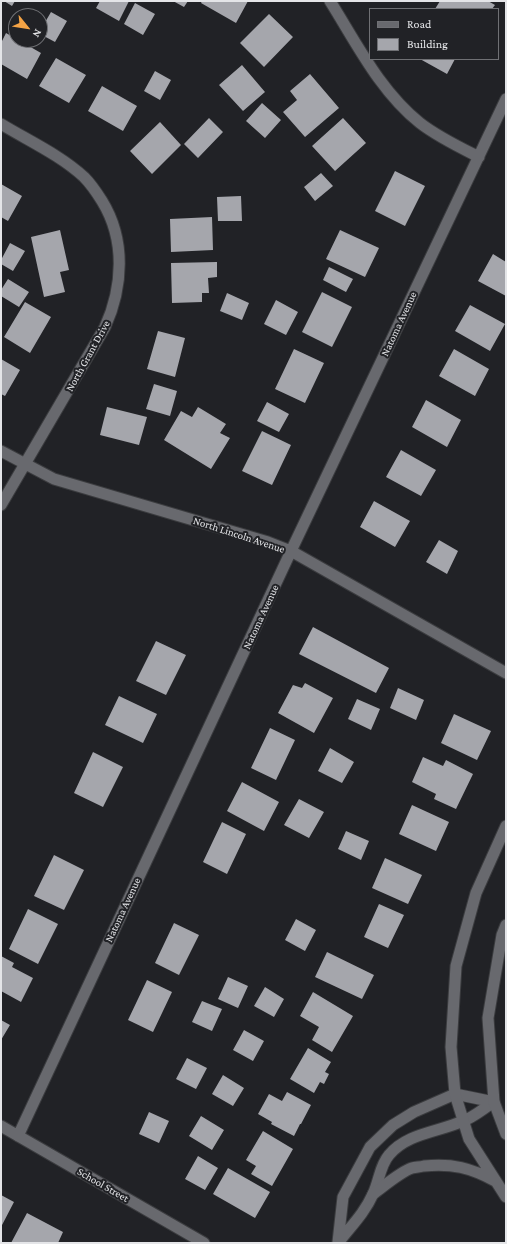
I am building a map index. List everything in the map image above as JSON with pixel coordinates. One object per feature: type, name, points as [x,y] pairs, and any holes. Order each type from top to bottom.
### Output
[{"type":"street","points":[[330,1],[380,80],[400,105],[421,124],[444,139],[478,157]]},
{"type":"street","name":"Natoma Avenue","points":[[18,1136],[291,551],[506,99]]},
{"type":"street","name":"North Grant Drive","points":[[1,124],[62,160],[85,178],[107,208],[113,222],[119,248],[120,262],[117,294],[112,312],[105,327],[1,505]]},
{"type":"street","name":"North Lincoln Avenue","points":[[1,452],[54,479],[268,542],[291,551],[506,673]]},
{"type":"street","points":[[506,826],[476,893],[456,966],[451,1047],[455,1094],[469,1139],[506,1197]]},
{"type":"street","points":[[506,925],[502,935],[488,1018],[494,1102],[506,1134]]},
{"type":"street","points":[[338,1242],[343,1197],[370,1147],[394,1125],[414,1112],[455,1094],[494,1102]]},
{"type":"street","points":[[338,1242],[360,1217],[373,1194],[379,1174],[389,1155],[403,1143],[426,1132],[464,1121],[494,1102]]},
{"type":"street","name":"School Street","points":[[1,1126],[204,1243]]},
{"type":"street","points":[[373,1194],[412,1168],[432,1165],[458,1166],[481,1173],[495,1181]]},
{"type":"building","points":[[4,1],[15,1],[12,6]]},
{"type":"building","points":[[100,1],[129,1],[119,21],[96,8]]},
{"type":"building","points":[[173,1],[188,1],[184,7]]},
{"type":"building","points":[[202,1],[248,1],[236,23],[201,3]]},
{"type":"building","points":[[440,1],[488,1],[495,5],[493,8],[436,8]]},
{"type":"building","points":[[135,3],[155,14],[143,35],[124,24]]},
{"type":"building","points":[[51,12],[67,21],[55,42],[48,38],[48,17]]},
{"type":"building","points":[[269,14],[293,37],[264,67],[240,43]]},
{"type":"building","points":[[6,33],[8,34],[8,48],[32,48],[41,53],[27,79],[1,64],[1,43]]},
{"type":"building","points":[[56,58],[86,75],[69,103],[39,86]]},
{"type":"building","points":[[422,60],[454,60],[447,74]]},
{"type":"building","points":[[242,65],[265,92],[243,111],[219,85]]},
{"type":"building","points":[[155,71],[171,80],[160,100],[144,91]]},
{"type":"building","points":[[310,74],[339,108],[305,137],[283,112],[297,100],[290,91]]},
{"type":"building","points":[[102,86],[137,106],[123,131],[88,111]]},
{"type":"building","points":[[262,103],[281,120],[265,138],[246,121]]},
{"type":"building","points":[[209,118],[223,132],[198,158],[184,144]]},
{"type":"building","points":[[343,118],[366,143],[335,171],[312,146]]},
{"type":"building","points":[[160,122],[181,145],[152,174],[130,151]]},
{"type":"building","points":[[395,171],[425,186],[405,226],[375,211]]},
{"type":"building","points":[[321,173],[333,186],[315,201],[304,187]]},
{"type":"building","points":[[1,184],[22,196],[8,221],[1,217]]},
{"type":"building","points":[[241,196],[242,221],[218,221],[217,197]]},
{"type":"building","points":[[212,217],[213,250],[171,252],[170,219]]},
{"type":"building","points":[[60,230],[69,270],[60,272],[65,292],[44,297],[31,237]]},
{"type":"building","points":[[340,230],[379,248],[365,277],[326,259]]},
{"type":"building","points":[[10,243],[25,251],[13,271],[1,264],[1,260]]},
{"type":"building","points":[[493,254],[506,262],[506,296],[478,281]]},
{"type":"building","points":[[217,262],[217,277],[208,278],[209,293],[202,293],[202,302],[172,303],[171,263]]},
{"type":"building","points":[[329,267],[353,279],[346,292],[323,280]]},
{"type":"building","points":[[8,279],[29,292],[19,307],[1,296],[1,290]]},
{"type":"building","points":[[322,292],[352,307],[332,347],[302,332]]},
{"type":"building","points":[[227,293],[249,303],[242,320],[220,311]]},
{"type":"building","points":[[276,300],[298,312],[286,335],[264,324]]},
{"type":"building","points":[[25,302],[51,317],[30,353],[4,337]]},
{"type":"building","points":[[470,305],[505,324],[490,351],[455,331]]},
{"type":"building","points":[[158,331],[185,338],[175,377],[147,369]]},
{"type":"building","points":[[294,349],[324,363],[305,403],[275,389]]},
{"type":"building","points":[[454,349],[489,369],[475,396],[439,376]]},
{"type":"building","points":[[1,359],[20,370],[5,396],[1,394]]},
{"type":"building","points":[[154,384],[177,391],[170,416],[146,409]]},
{"type":"building","points":[[426,400],[461,420],[447,447],[412,427]]},
{"type":"building","points":[[267,402],[289,414],[279,432],[257,421]]},
{"type":"building","points":[[107,407],[147,417],[139,445],[100,435]]},
{"type":"building","points":[[198,407],[226,424],[220,433],[230,438],[211,469],[164,440],[181,411],[192,417]]},
{"type":"building","points":[[262,431],[291,445],[272,485],[242,471]]},
{"type":"building","points":[[401,450],[436,470],[421,496],[386,477]]},
{"type":"building","points":[[374,501],[410,521],[395,547],[360,527]]},
{"type":"building","points":[[439,540],[458,551],[447,574],[426,562]]},
{"type":"building","points":[[313,627],[389,668],[376,693],[299,654]]},
{"type":"building","points":[[156,641],[186,655],[166,695],[136,681]]},
{"type":"building","points":[[305,683],[333,698],[314,733],[278,713],[293,685],[302,688]]},
{"type":"building","points":[[398,688],[424,700],[416,720],[390,708]]},
{"type":"building","points":[[119,696],[157,714],[143,743],[105,725]]},
{"type":"building","points":[[357,699],[380,709],[371,730],[348,719]]},
{"type":"building","points":[[454,714],[491,731],[477,760],[441,743]]},
{"type":"building","points":[[270,728],[295,740],[276,780],[251,768]]},
{"type":"building","points":[[330,748],[354,762],[342,783],[318,771]]},
{"type":"building","points":[[93,752],[123,767],[103,807],[74,793]]},
{"type":"building","points":[[423,757],[443,766],[446,760],[473,774],[456,809],[434,799],[436,794],[412,782]]},
{"type":"building","points":[[242,782],[279,802],[264,831],[227,811]]},
{"type":"building","points":[[299,799],[324,812],[309,838],[284,825]]},
{"type":"building","points":[[412,805],[449,822],[436,851],[399,834]]},
{"type":"building","points":[[222,822],[246,834],[227,874],[203,862]]},
{"type":"building","points":[[346,831],[369,841],[361,860],[338,849]]},
{"type":"building","points":[[54,855],[84,870],[64,910],[34,896]]},
{"type":"building","points":[[385,858],[422,875],[408,904],[372,888]]},
{"type":"building","points":[[379,904],[404,915],[388,948],[364,937]]},
{"type":"building","points":[[28,909],[58,924],[38,964],[9,949]]},
{"type":"building","points":[[296,919],[316,930],[305,951],[285,940]]},
{"type":"building","points":[[174,923],[199,935],[179,975],[155,963]]},
{"type":"building","points":[[327,952],[374,975],[362,999],[315,977]]},
{"type":"building","points":[[1,956],[14,963],[12,967],[33,978],[21,1002],[1,991]]},
{"type":"building","points":[[228,977],[248,986],[238,1008],[218,999]]},
{"type":"building","points":[[147,980],[172,992],[153,1032],[128,1020]]},
{"type":"building","points":[[265,987],[284,999],[274,1017],[254,1006]]},
{"type":"building","points":[[313,992],[353,1016],[332,1052],[312,1040],[319,1027],[300,1016]]},
{"type":"building","points":[[202,1001],[222,1009],[212,1031],[192,1022]]},
{"type":"building","points":[[1,1020],[10,1025],[1,1040]]},
{"type":"building","points":[[244,1030],[264,1041],[253,1061],[233,1050]]},
{"type":"building","points":[[308,1048],[331,1062],[325,1072],[329,1074],[324,1084],[320,1082],[314,1093],[290,1079]]},
{"type":"building","points":[[187,1058],[207,1068],[196,1089],[176,1079]]},
{"type":"building","points":[[223,1075],[244,1088],[233,1106],[212,1094]]},
{"type":"building","points":[[287,1092],[311,1105],[294,1136],[271,1124],[272,1122],[258,1114],[269,1094],[282,1101]]},
{"type":"building","points":[[149,1112],[169,1121],[159,1143],[139,1134]]},
{"type":"building","points":[[201,1116],[224,1130],[212,1150],[189,1136]]},
{"type":"building","points":[[263,1131],[293,1149],[272,1186],[251,1174],[256,1166],[246,1160]]},
{"type":"building","points":[[198,1156],[218,1168],[205,1190],[185,1179]]},
{"type":"building","points":[[228,1168],[270,1192],[255,1218],[213,1194]]},
{"type":"building","points":[[1,1195],[14,1202],[1,1227]]},
{"type":"building","points":[[27,1213],[63,1232],[58,1243],[11,1243]]}]
